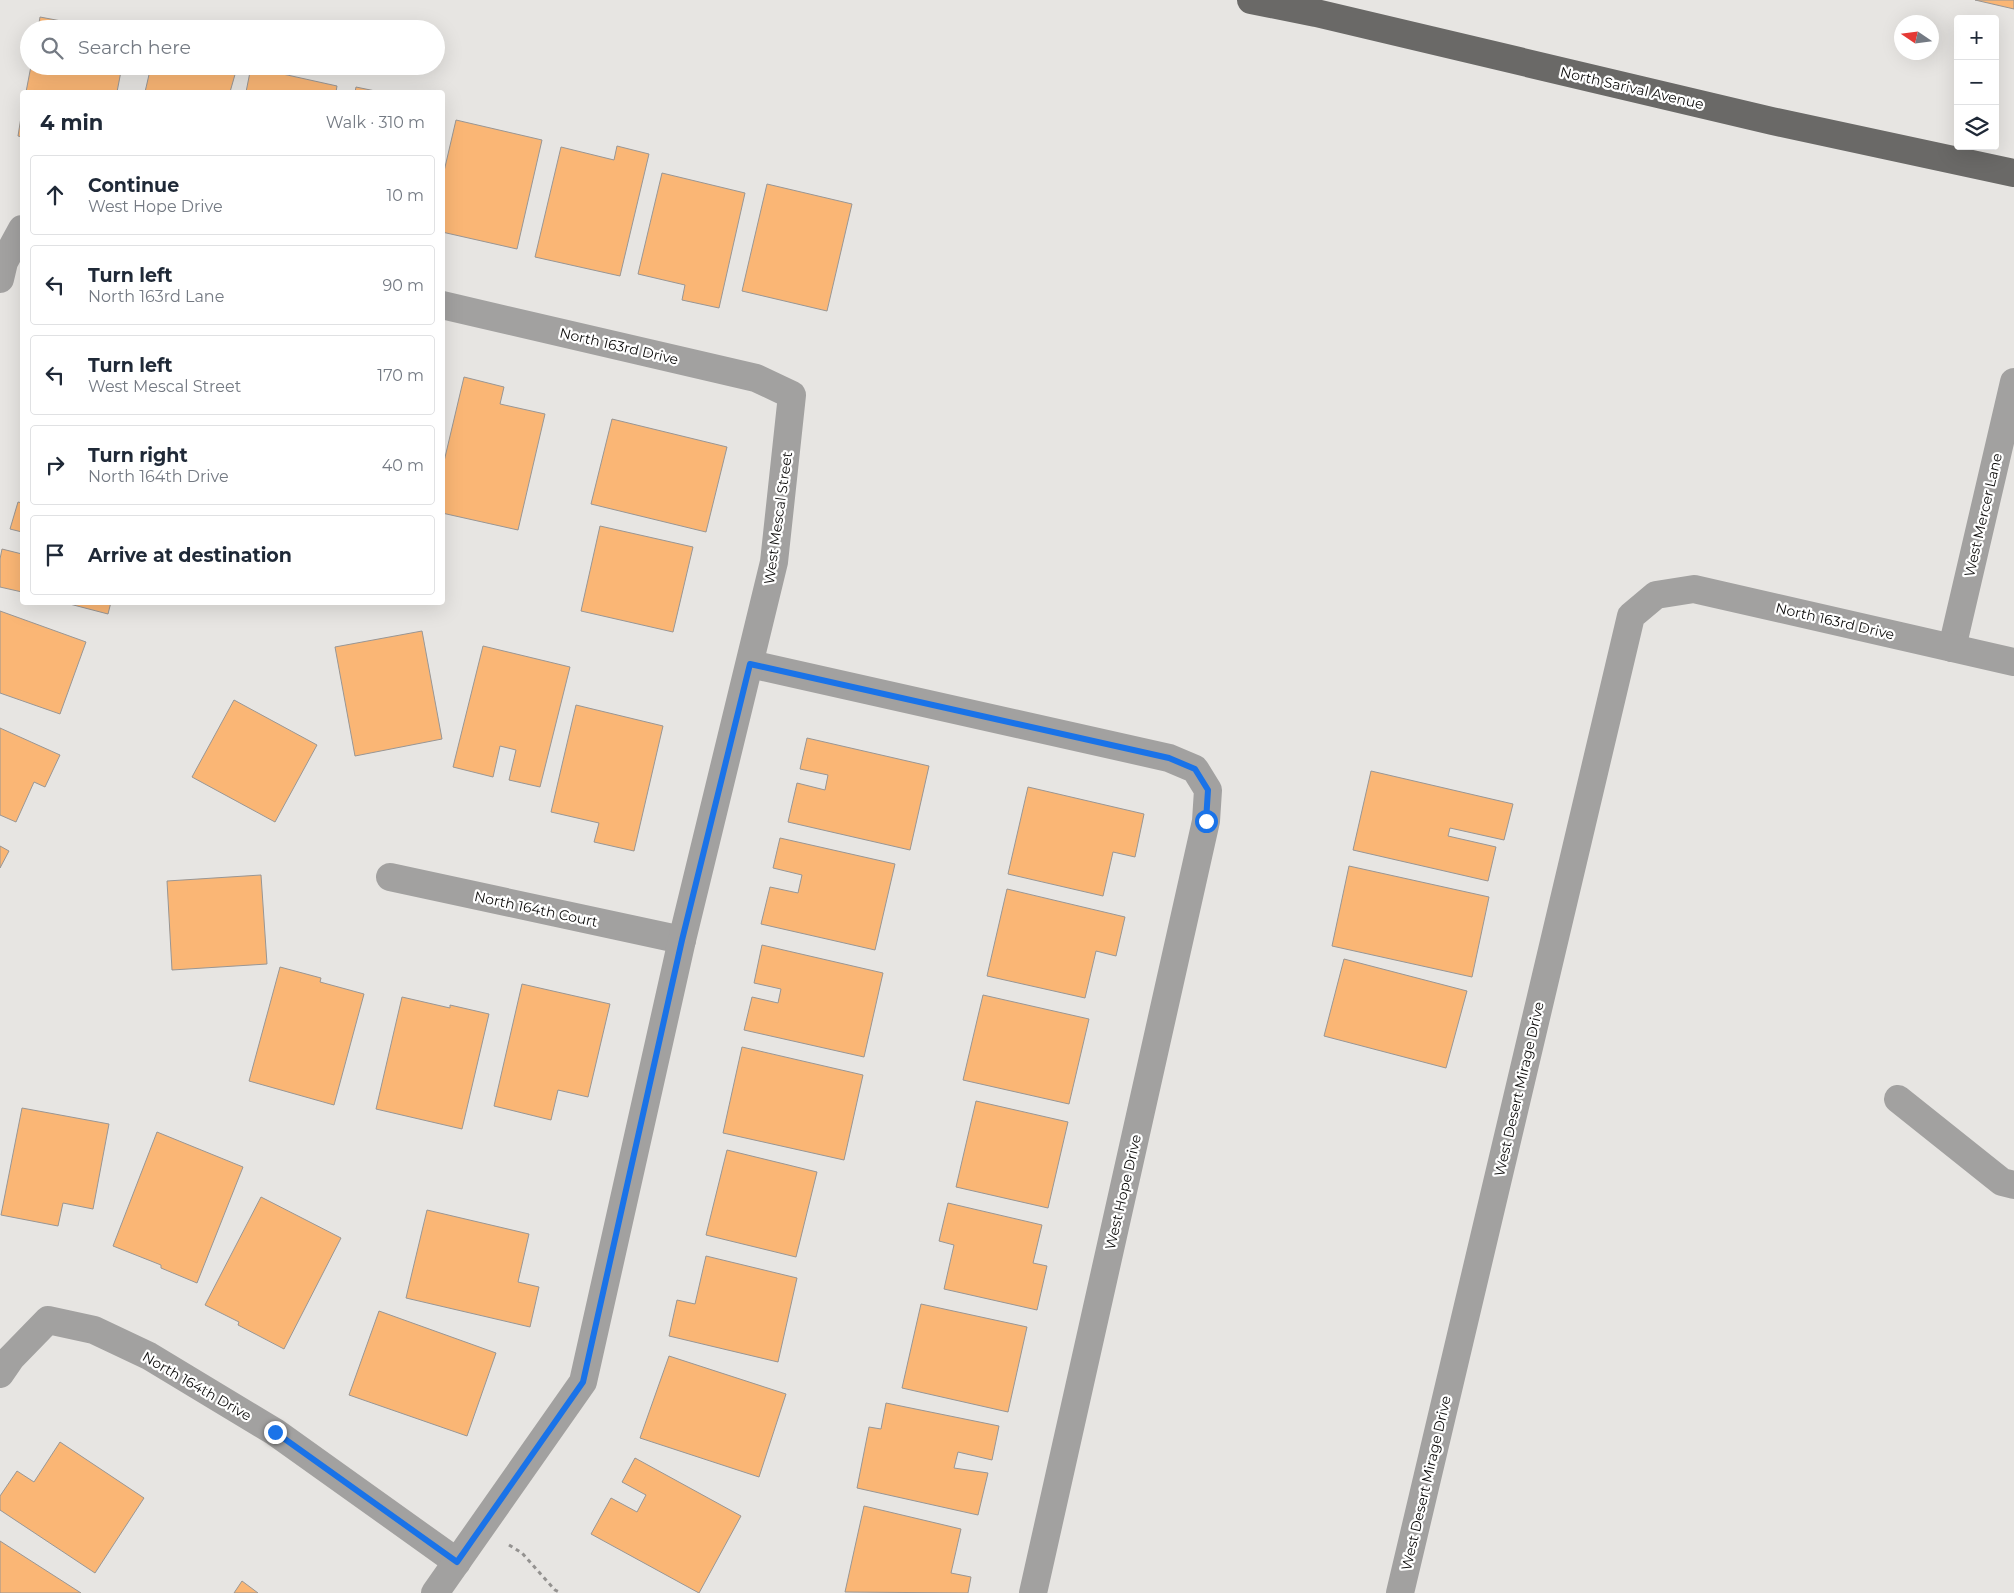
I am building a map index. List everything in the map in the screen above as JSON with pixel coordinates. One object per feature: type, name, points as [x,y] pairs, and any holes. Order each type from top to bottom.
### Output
[{"type":"main road","name":"North Sarival Avenue","points":[[1251,0],[1772,121],[2014,173]]},
{"type":"street","points":[[0,279],[4,262],[20,233]]},
{"type":"street","name":"North 163rd Drive","points":[[445,305],[756,378],[792,395]]},
{"type":"street","name":"West Mercer Lane","points":[[1952,648],[2014,382]]},
{"type":"street","name":"West Mescal Street","points":[[435,1593],[583,1382],[682,940],[774,562],[792,395]]},
{"type":"street","name":"North 163rd Drive","points":[[1656,595],[1694,589],[2014,662]]},
{"type":"street","name":"West Desert Mirage Drive","points":[[1400,1593],[1631,616],[1656,595]]},
{"type":"street","name":"West Hope Drive","points":[[750,664],[1169,758],[1195,769],[1208,790],[1204,831],[1033,1593]]},
{"type":"street","name":"North 164th Court","points":[[390,877],[682,940]]},
{"type":"street","points":[[1898,1099],[2002,1182],[2014,1185]]},
{"type":"street","name":"North 164th Drive","points":[[0,1374],[11,1358],[48,1320],[94,1330],[149,1356],[275,1432],[457,1562]]},
{"type":"path","points":[[481,1527],[522,1553],[555,1590],[561,1593]]},
{"type":"building","points":[[1975,0],[2014,0],[2014,9]]},
{"type":"building","points":[[40,17],[56,20],[40,20]]},
{"type":"building","points":[[29,75],[120,75],[117,90],[26,90]]},
{"type":"building","points":[[149,75],[235,75],[231,90],[145,90]]},
{"type":"building","points":[[249,75],[287,75],[337,86],[336,90],[246,90]]},
{"type":"building","points":[[356,87],[370,90],[355,90]]},
{"type":"building","points":[[456,120],[542,140],[517,249],[445,233],[445,167]]},
{"type":"building","points":[[617,146],[649,154],[620,276],[535,257],[561,147],[614,160]]},
{"type":"building","points":[[662,173],[745,193],[719,308],[682,300],[685,285],[638,274]]},
{"type":"building","points":[[767,184],[852,204],[827,311],[742,291]]},
{"type":"building","points":[[464,377],[504,387],[500,404],[545,414],[518,530],[445,514],[445,457]]},
{"type":"building","points":[[612,419],[727,447],[706,532],[591,504]]},
{"type":"building","points":[[18,502],[20,502],[20,532],[10,529]]},
{"type":"building","points":[[600,526],[693,547],[673,632],[581,611]]},
{"type":"building","points":[[2,549],[20,554],[20,592],[0,587]]},
{"type":"building","points":[[74,605],[110,605],[108,614]]},
{"type":"building","points":[[0,611],[86,642],[60,714],[0,693]]},
{"type":"building","points":[[422,631],[442,739],[355,756],[335,647]]},
{"type":"building","points":[[483,646],[570,667],[540,787],[509,780],[516,750],[500,746],[493,777],[453,767]]},
{"type":"building","points":[[234,700],[317,745],[275,822],[192,777]]},
{"type":"building","points":[[576,705],[663,726],[634,851],[594,842],[599,823],[551,812]]},
{"type":"building","points":[[0,728],[60,755],[45,787],[34,782],[16,822],[0,815]]},
{"type":"building","points":[[807,738],[929,766],[910,850],[788,822],[797,783],[825,790],[828,775],[800,769]]},
{"type":"building","points":[[1371,771],[1513,804],[1504,840],[1450,828],[1448,836],[1496,847],[1488,881],[1353,850]]},
{"type":"building","points":[[1028,787],[1144,814],[1135,857],[1113,852],[1103,896],[1008,874]]},
{"type":"building","points":[[780,838],[895,864],[875,950],[761,924],[770,887],[798,893],[802,875],[773,868]]},
{"type":"building","points":[[0,846],[9,851],[0,868]]},
{"type":"building","points":[[1349,866],[1489,897],[1472,977],[1332,946]]},
{"type":"building","points":[[261,875],[267,964],[172,970],[167,881]]},
{"type":"building","points":[[1007,889],[1125,917],[1116,956],[1096,951],[1085,998],[987,976]]},
{"type":"building","points":[[762,945],[883,973],[864,1057],[744,1030],[752,997],[778,1003],[781,989],[754,983]]},
{"type":"building","points":[[1344,959],[1467,991],[1446,1068],[1324,1036]]},
{"type":"building","points":[[280,967],[321,978],[320,982],[364,994],[334,1105],[249,1081]]},
{"type":"building","points":[[522,984],[610,1004],[588,1097],[558,1090],[551,1120],[494,1106]]},
{"type":"building","points":[[983,995],[1089,1019],[1069,1104],[963,1080]]},
{"type":"building","points":[[402,997],[450,1008],[450,1005],[489,1014],[462,1129],[376,1109]]},
{"type":"building","points":[[742,1047],[863,1075],[844,1160],[723,1133]]},
{"type":"building","points":[[976,1101],[1068,1122],[1048,1208],[956,1187]]},
{"type":"building","points":[[22,1108],[109,1124],[93,1209],[63,1203],[58,1226],[1,1215]]},
{"type":"building","points":[[157,1132],[243,1167],[197,1283],[161,1268],[161,1265],[113,1246]]},
{"type":"building","points":[[727,1150],[817,1172],[796,1257],[706,1235]]},
{"type":"building","points":[[261,1197],[341,1238],[284,1349],[238,1325],[239,1322],[205,1305]]},
{"type":"building","points":[[948,1203],[1042,1225],[1033,1263],[1047,1266],[1037,1310],[944,1289],[954,1245],[939,1241]]},
{"type":"building","points":[[427,1210],[529,1234],[518,1282],[539,1287],[530,1327],[406,1298]]},
{"type":"building","points":[[706,1256],[797,1278],[778,1362],[669,1336],[677,1300],[695,1304]]},
{"type":"building","points":[[921,1304],[1027,1327],[1008,1412],[902,1388]]},
{"type":"building","points":[[379,1311],[496,1353],[467,1436],[349,1395]]},
{"type":"building","points":[[669,1356],[786,1394],[759,1477],[640,1438]]},
{"type":"building","points":[[886,1403],[999,1426],[992,1460],[958,1452],[954,1468],[988,1473],[978,1515],[857,1488],[869,1427],[881,1429]]},
{"type":"building","points":[[60,1442],[144,1498],[95,1573],[0,1510],[0,1496],[17,1471],[34,1482]]},
{"type":"building","points":[[635,1458],[741,1516],[699,1593],[591,1534],[611,1498],[637,1512],[646,1495],[622,1482]]},
{"type":"building","points":[[864,1506],[961,1529],[951,1573],[971,1577],[968,1593],[845,1592]]},
{"type":"building","points":[[0,1541],[81,1593],[0,1593]]},
{"type":"building","points":[[242,1581],[258,1593],[234,1593]]},
{"type":"route","points":[[275,1432],[457,1562],[583,1382],[682,940],[750,664],[1052,730],[1169,758],[1195,769],[1208,790],[1206,821]]}]
